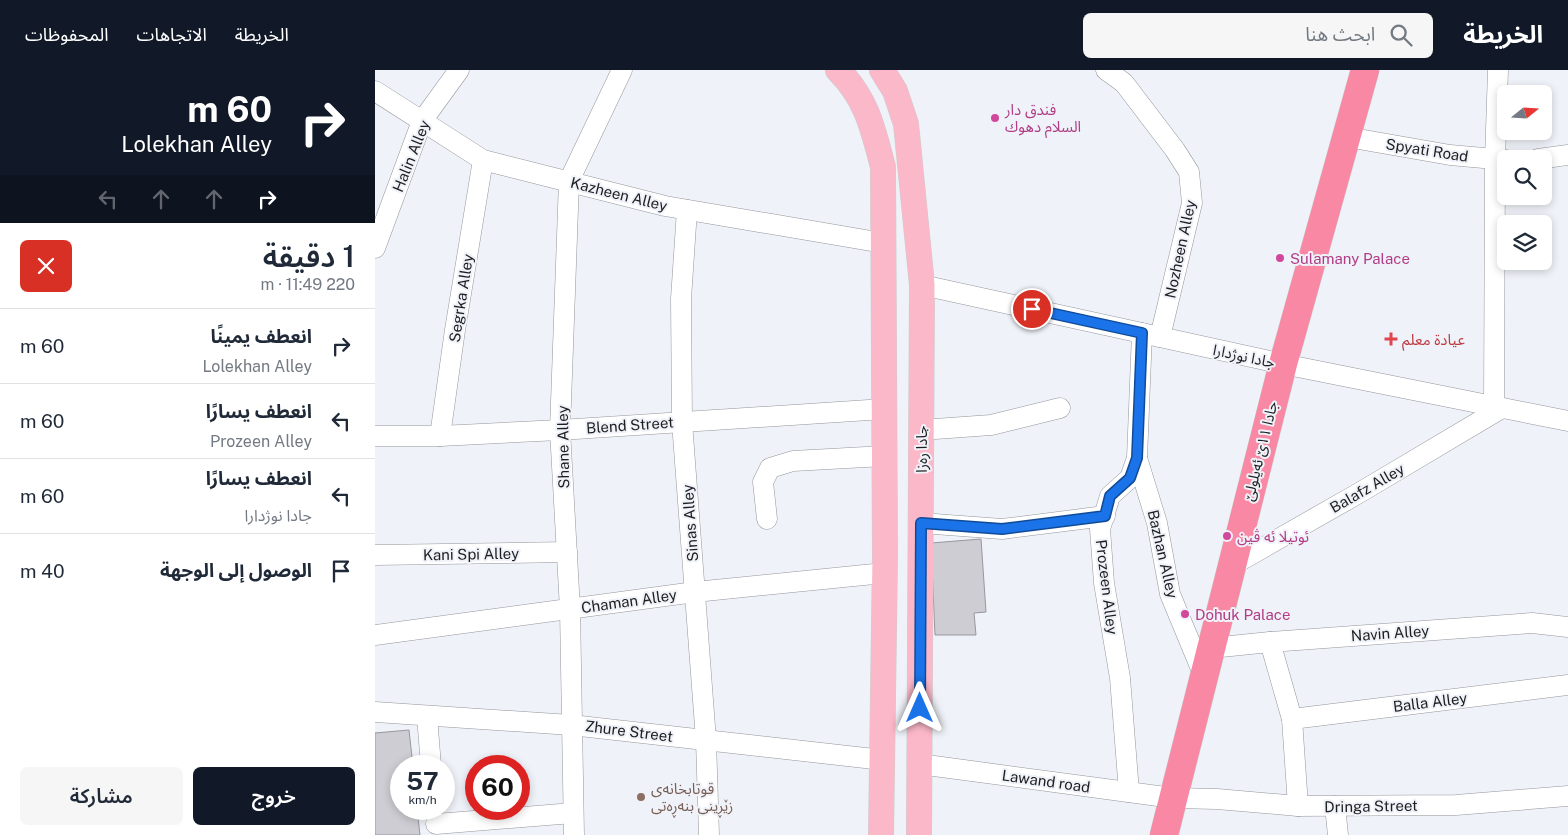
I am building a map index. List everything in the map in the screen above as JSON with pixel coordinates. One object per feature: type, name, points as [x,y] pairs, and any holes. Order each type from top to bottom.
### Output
[{"type":"highway","name":"جادا ١١ێ ئه‌یلولێ","points":[[1164,835],[1283,364],[1365,70]]},
{"type":"main road","points":[[839,70],[857,93],[868,113],[883,167],[884,573],[881,835]]},
{"type":"main road","name":"جادا ره‌زا","points":[[882,70],[895,91],[906,124],[922,285],[919,835]]},
{"type":"main road","points":[[904,70],[906,78],[906,124]]},
{"type":"street","name":"Halin Alley","points":[[375,248],[422,121],[459,70]]},
{"type":"street","name":"Shane Alley","points":[[574,835],[570,609],[560,430],[569,181],[622,70]]},
{"type":"street","name":"Nozheen Alley","points":[[1106,70],[1124,83],[1175,150],[1189,172],[1192,203],[1151,335]]},
{"type":"street","points":[[1498,70],[1501,150]]},
{"type":"street","name":"Kazheen Alley","points":[[375,91],[483,160],[687,210],[883,242]]},
{"type":"street","name":"Spyati Road","points":[[1347,137],[1450,155],[1497,160]]},
{"type":"street","points":[[1552,157],[1568,155]]},
{"type":"street","name":"Segrka Alley","points":[[440,436],[483,160]]},
{"type":"street","points":[[1498,407],[1500,205]]},
{"type":"street","name":"Sinas Alley","points":[[687,210],[681,299],[683,422],[706,740],[709,835]]},
{"type":"street","name":"جادا نوژدارا","points":[[922,285],[1283,364],[1568,421]]},
{"type":"street","name":"Prozeen Alley","points":[[1129,792],[1120,678],[1104,583],[1100,530],[1110,496],[1130,478],[1137,458],[1151,335]]},
{"type":"street","name":"Balafz Alley","points":[[1231,566],[1359,493],[1498,407]]},
{"type":"street","points":[[921,430],[991,424],[1060,408]]},
{"type":"street","name":"Blend Street","points":[[375,436],[440,436],[560,430],[884,409]]},
{"type":"street","points":[[767,519],[763,482],[770,468],[793,461],[884,456]]},
{"type":"street","name":"Bazhan Alley","points":[[1137,458],[1157,523],[1170,594],[1204,676]]},
{"type":"street","points":[[921,523],[1002,529],[1105,516]]},
{"type":"street","name":"Kani Spi Alley","points":[[375,555],[567,552]]},
{"type":"street","name":"Chaman Alley","points":[[375,635],[695,592],[884,573]]},
{"type":"street","name":"Navin Alley","points":[[1211,648],[1533,623],[1568,627]]},
{"type":"street","points":[[1270,642],[1292,719],[1298,806]]},
{"type":"street","name":"Balla Alley","points":[[1292,719],[1568,685]]},
{"type":"street","name":"Zhure Street","points":[[375,712],[571,724],[883,760]]},
{"type":"street","points":[[427,716],[430,755]]},
{"type":"street","name":"Lawand road","points":[[919,764],[1173,798]]},
{"type":"street","name":"Dringa Street","points":[[1173,798],[1217,799],[1298,806],[1335,806],[1456,805],[1568,796]]},
{"type":"street","points":[[1335,806],[1338,835]]},
{"type":"street","points":[[436,823],[573,813]]},
{"type":"building","points":[[981,539],[986,612],[974,613],[976,635],[935,635],[931,543]]},
{"type":"building","points":[[409,730],[412,755],[390,755],[390,820],[418,820],[420,835],[375,835],[375,733]]},
{"type":"place","name":"فندق دار السلام دهوك","points":[[995,118]]},
{"type":"place","name":"Sulamany Palace","points":[[1280,258]]},
{"type":"place","name":"عيادة معلم","points":[[1391,339]]},
{"type":"place","name":"ئوتيلا ئه ڤين","points":[[1227,536]]},
{"type":"place","name":"Dohuk Palace","points":[[1185,614]]},
{"type":"place","name":"قوتابخانەی زێڕینی بنەڕەتی","points":[[641,797]]},
{"type":"route","points":[[920,708],[921,523],[1002,529],[1105,516],[1110,496],[1130,478],[1137,458],[1142,333],[1032,309]]}]
